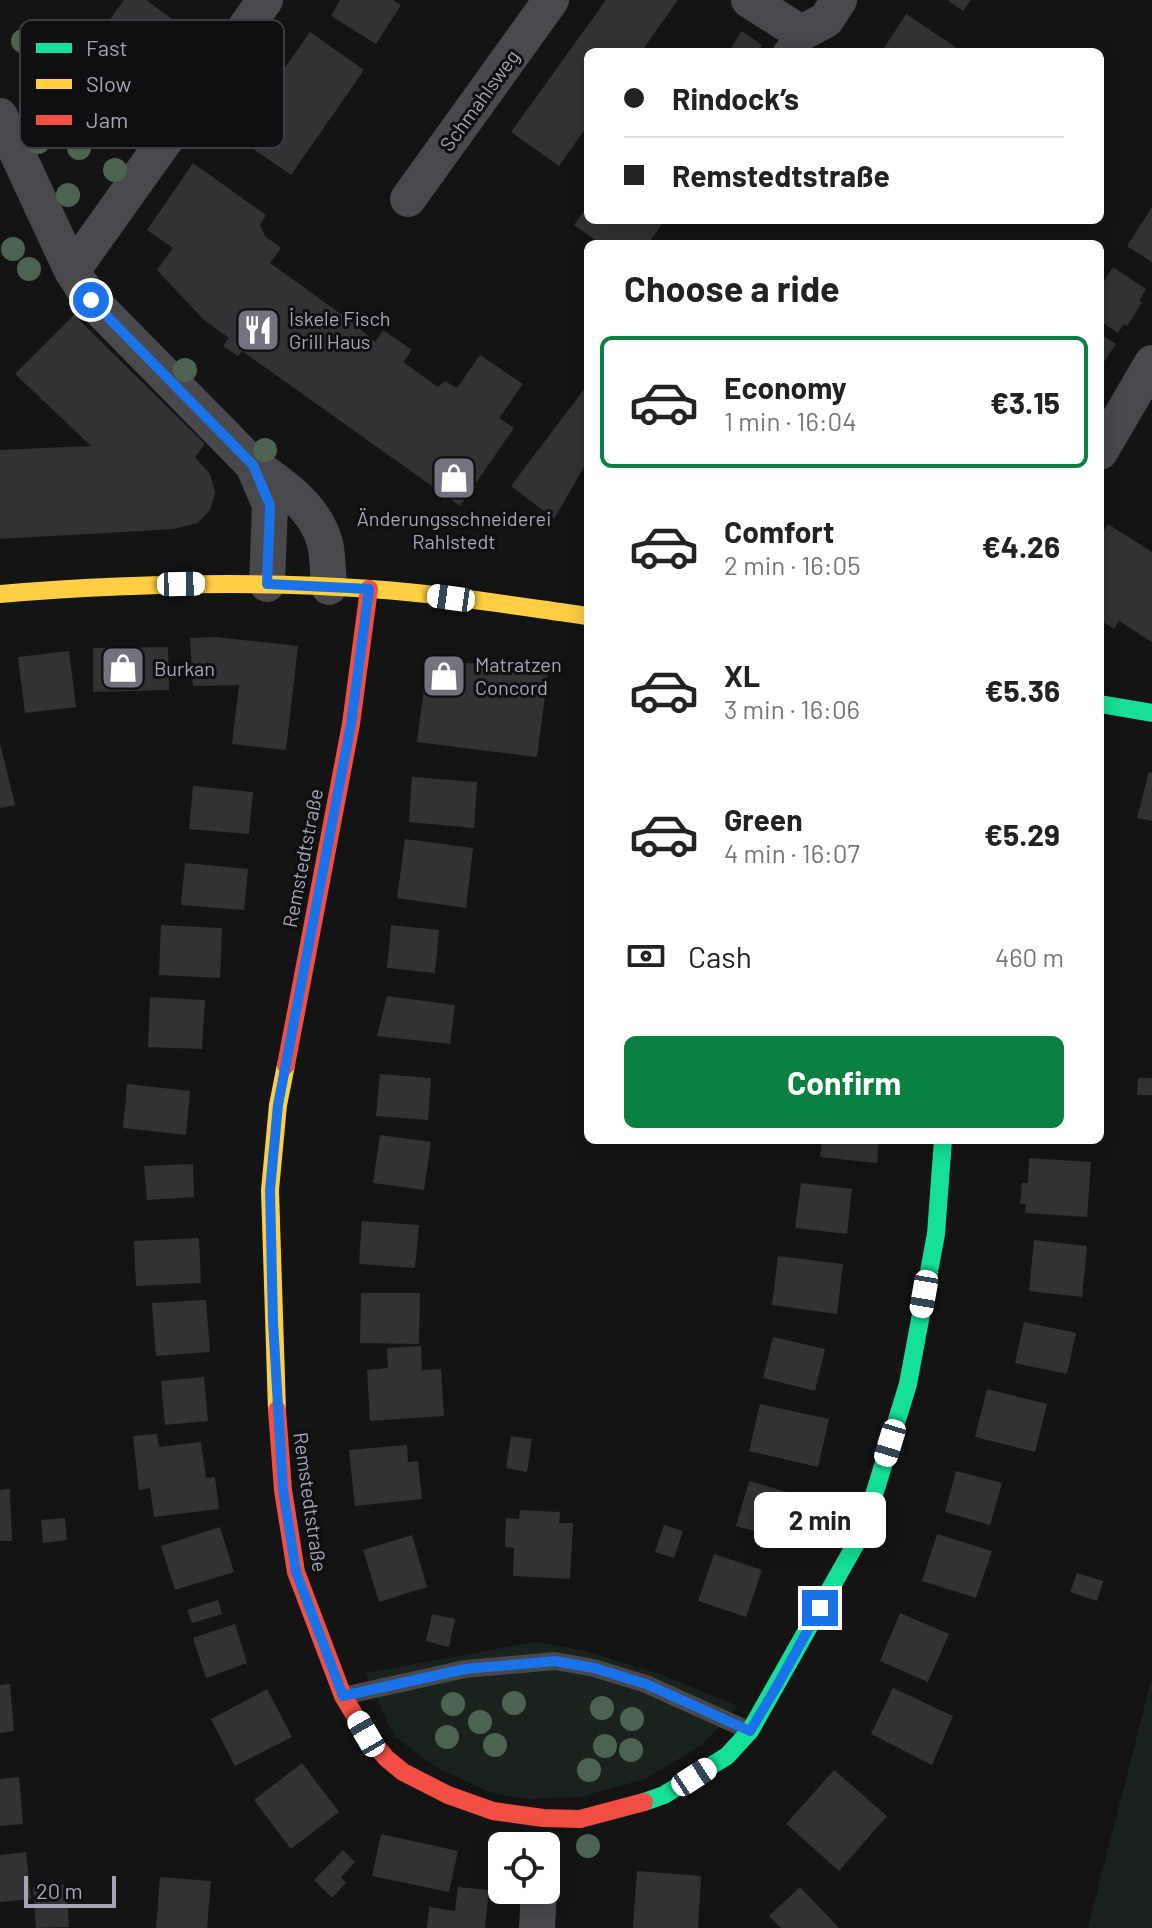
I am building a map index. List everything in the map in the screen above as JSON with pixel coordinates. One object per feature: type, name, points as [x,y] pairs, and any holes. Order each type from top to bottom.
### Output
[{"type":"street","points":[[251,20],[265,0]]},
{"type":"street","name":"Schmahlsweg","points":[[408,199],[551,0]]},
{"type":"street","points":[[749,0],[789,41],[826,20],[839,0]]},
{"type":"street","points":[[0,116],[72,271],[91,300],[253,465],[297,498],[320,530],[326,547],[329,587]]},
{"type":"street","points":[[72,271],[160,148]]},
{"type":"street","points":[[1104,445],[1152,363]]},
{"type":"street","points":[[253,465],[270,505],[267,584]]},
{"type":"street","points":[[0,594],[137,584],[267,584],[402,591],[584,615]]},
{"type":"street","name":"Remstedtstraße","points":[[369,589],[351,724],[278,1105],[270,1190],[283,1490],[296,1572],[343,1696],[366,1734],[386,1758],[403,1772],[448,1795],[542,1832],[664,1795],[727,1756],[750,1731],[863,1531],[908,1384],[936,1234],[943,1144]]},
{"type":"street","points":[[1104,705],[1152,713]]},
{"type":"street","points":[[537,1928],[538,1904]]},
{"type":"lane","points":[[343,1696],[465,1669],[555,1661],[594,1668],[646,1684],[750,1731]]},
{"type":"shaded area","points":[[534,1642],[582,1650],[660,1674],[738,1706],[702,1745],[645,1779],[580,1797],[526,1799],[489,1792],[437,1768],[394,1736],[365,1673]]},
{"type":"shaded area","points":[[1152,1677],[1152,1928],[1088,1928]]},
{"type":"building","points":[[124,0],[146,0],[174,20],[110,20]]},
{"type":"building","points":[[340,0],[393,0],[401,5],[376,44],[331,16]]},
{"type":"building","points":[[606,0],[678,0],[644,48],[584,48],[584,131],[559,166],[511,132]]},
{"type":"building","points":[[947,0],[971,0],[963,11]]},
{"type":"building","points":[[906,14],[957,48],[884,48]]},
{"type":"building","points":[[742,31],[762,45],[760,48],[731,48]]},
{"type":"building","points":[[310,32],[364,70],[291,175],[252,148],[284,148],[284,69]]},
{"type":"building","points":[[193,163],[266,215],[260,225],[265,236],[281,248],[270,263],[375,342],[383,330],[412,350],[403,362],[438,387],[445,381],[457,388],[480,355],[523,384],[499,418],[514,428],[460,506],[242,351],[238,356],[223,346],[229,338],[204,320],[157,270],[173,248],[147,230]]},
{"type":"building","points":[[1152,207],[1152,262],[1127,246]]},
{"type":"building","points":[[584,211],[584,224],[662,224],[651,240],[595,240],[574,225]]},
{"type":"building","points":[[1113,267],[1146,289],[1139,301],[1142,303],[1127,326],[1124,324],[1118,333],[1104,324],[1104,281]]},
{"type":"building","points":[[74,315],[205,444],[195,457],[210,474],[215,493],[210,510],[198,523],[174,529],[0,539],[0,450],[91,446],[15,374]]},
{"type":"building","points":[[1104,336],[1116,344],[1104,362]]},
{"type":"building","points":[[584,389],[584,467],[554,519],[511,486]]},
{"type":"building","points":[[1108,524],[1152,552],[1152,642],[1119,621],[1114,629],[1104,623],[1104,530]]},
{"type":"building","points":[[216,637],[298,646],[286,750],[232,744],[239,685],[193,686],[190,638]]},
{"type":"building","points":[[168,647],[169,690],[93,692],[93,648]]},
{"type":"building","points":[[69,651],[76,707],[25,713],[18,657]]},
{"type":"building","points":[[428,658],[548,673],[537,757],[417,742]]},
{"type":"building","points":[[0,743],[15,805],[0,808]]},
{"type":"building","points":[[1149,772],[1152,773],[1152,821],[1137,818]]},
{"type":"building","points":[[412,777],[477,782],[474,828],[409,822]]},
{"type":"building","points":[[193,786],[253,792],[249,834],[189,829]]},
{"type":"building","points":[[405,839],[473,848],[466,908],[397,898]]},
{"type":"building","points":[[185,863],[248,869],[244,910],[181,905]]},
{"type":"building","points":[[161,925],[222,928],[220,978],[159,975]]},
{"type":"building","points":[[391,925],[439,930],[435,973],[387,968]]},
{"type":"building","points":[[387,996],[455,1005],[450,1044],[377,1036]]},
{"type":"building","points":[[150,997],[205,1000],[202,1049],[148,1047]]},
{"type":"building","points":[[380,1074],[431,1078],[428,1120],[376,1116]]},
{"type":"building","points":[[1138,1078],[1152,1078],[1152,1095],[1137,1095]]},
{"type":"building","points":[[127,1084],[190,1091],[186,1135],[123,1128]]},
{"type":"building","points":[[380,1135],[431,1142],[424,1190],[373,1183]]},
{"type":"building","points":[[822,1144],[879,1144],[877,1163],[820,1157]]},
{"type":"building","points":[[1029,1158],[1091,1162],[1087,1217],[1025,1213],[1026,1204],[1020,1204],[1022,1183],[1028,1183]]},
{"type":"building","points":[[193,1164],[194,1197],[147,1200],[144,1166]]},
{"type":"building","points":[[801,1183],[852,1189],[847,1234],[795,1228]]},
{"type":"building","points":[[362,1221],[419,1225],[415,1268],[359,1264]]},
{"type":"building","points":[[199,1238],[201,1283],[136,1286],[134,1241]]},
{"type":"building","points":[[1034,1240],[1087,1246],[1082,1297],[1029,1291]]},
{"type":"building","points":[[778,1256],[843,1264],[837,1314],[772,1305]]},
{"type":"building","points":[[361,1293],[420,1293],[419,1344],[360,1343]]},
{"type":"building","points":[[206,1300],[210,1352],[156,1356],[152,1303]]},
{"type":"building","points":[[1024,1322],[1076,1333],[1067,1374],[1015,1363]]},
{"type":"building","points":[[773,1337],[825,1349],[815,1391],[763,1378]]},
{"type":"building","points":[[421,1346],[422,1370],[441,1369],[444,1416],[370,1421],[367,1370],[388,1368],[387,1348]]},
{"type":"building","points":[[204,1377],[208,1421],[165,1425],[161,1381]]},
{"type":"building","points":[[987,1389],[1047,1404],[1035,1452],[975,1437]]},
{"type":"building","points":[[760,1404],[829,1419],[818,1467],[749,1451]]},
{"type":"building","points":[[157,1434],[159,1447],[201,1442],[206,1478],[215,1477],[219,1509],[154,1517],[150,1488],[139,1490],[133,1436]]},
{"type":"building","points":[[511,1436],[532,1439],[527,1472],[506,1468]]},
{"type":"building","points":[[407,1445],[408,1462],[418,1461],[422,1499],[355,1506],[349,1450]]},
{"type":"building","points":[[956,1471],[1002,1483],[990,1525],[945,1512]]},
{"type":"building","points":[[749,1481],[801,1496],[788,1541],[736,1526]]},
{"type":"building","points":[[10,1489],[12,1541],[0,1541],[0,1490]]},
{"type":"building","points":[[520,1510],[560,1512],[559,1523],[573,1523],[570,1579],[513,1576],[514,1548],[505,1547],[506,1518],[519,1519]]},
{"type":"building","points":[[65,1518],[67,1540],[43,1543],[41,1520]]},
{"type":"building","points":[[664,1525],[683,1531],[674,1558],[655,1552]]},
{"type":"building","points":[[220,1527],[234,1572],[175,1590],[161,1546]]},
{"type":"building","points":[[937,1534],[992,1551],[976,1598],[922,1581]]},
{"type":"building","points":[[412,1535],[427,1587],[379,1602],[363,1550]]},
{"type":"building","points":[[714,1554],[762,1570],[746,1617],[698,1601]]},
{"type":"building","points":[[1077,1573],[1103,1581],[1097,1601],[1070,1592]]},
{"type":"building","points":[[218,1600],[222,1614],[192,1623],[187,1610]]},
{"type":"building","points":[[900,1613],[949,1634],[928,1682],[880,1661]]},
{"type":"building","points":[[432,1614],[455,1619],[449,1647],[426,1641]]},
{"type":"building","points":[[235,1624],[247,1663],[206,1678],[193,1638]]},
{"type":"building","points":[[10,1684],[14,1731],[0,1733],[0,1685]]},
{"type":"building","points":[[893,1688],[953,1716],[932,1765],[871,1734]]},
{"type":"building","points":[[267,1689],[292,1737],[235,1766],[211,1719]]},
{"type":"building","points":[[302,1763],[339,1812],[291,1849],[254,1800]]},
{"type":"building","points":[[834,1770],[887,1816],[839,1871],[786,1824]]},
{"type":"building","points":[[19,1777],[23,1824],[0,1826],[0,1779]]},
{"type":"building","points":[[381,1834],[458,1851],[449,1892],[372,1876]]},
{"type":"building","points":[[343,1850],[355,1862],[341,1877],[346,1883],[332,1898],[314,1880]]},
{"type":"building","points":[[26,1852],[31,1899],[0,1902],[0,1855]]},
{"type":"building","points":[[637,1871],[701,1876],[698,1928],[633,1928]]},
{"type":"building","points":[[160,1877],[211,1881],[207,1928],[156,1928]]},
{"type":"building","points":[[66,1885],[69,1927],[36,1928],[33,1887]]},
{"type":"building","points":[[458,1887],[488,1890],[485,1928],[427,1928],[429,1907],[455,1911]]},
{"type":"building","points":[[800,1887],[839,1928],[781,1928],[769,1916]]},
{"type":"traffic: fast","points":[[1104,705],[1152,713]]},
{"type":"traffic: fast","points":[[644,1802],[664,1795],[727,1756],[750,1731],[863,1531],[908,1384],[936,1234],[943,1144]]},
{"type":"traffic: slow","points":[[0,594],[185,584],[325,586],[426,594],[584,615]]},
{"type":"traffic: slow","points":[[277,1410],[270,1190],[278,1105],[286,1065]]},
{"type":"traffic: jam","points":[[286,1065],[351,724],[369,589]]},
{"type":"traffic: jam","points":[[277,1410],[283,1490],[296,1572],[343,1696],[366,1734],[386,1758],[403,1772],[448,1795],[493,1811],[580,1819],[644,1802]]},
{"type":"place","name":"İskele Fisch Grill Haus","points":[[258,330]]},
{"type":"place","name":"Änderungsschneiderei Rahlstedt","points":[[454,478]]},
{"type":"place","name":"Burkan","points":[[123,668]]},
{"type":"place","name":"Matratzen Concord","points":[[444,676]]},
{"type":"route","points":[[91,300],[253,465],[270,505],[267,584],[369,589],[351,724],[278,1105],[270,1190],[273,1322],[283,1490],[296,1572],[343,1696],[465,1669],[555,1661],[594,1668],[646,1684],[750,1731],[820,1608]]}]
